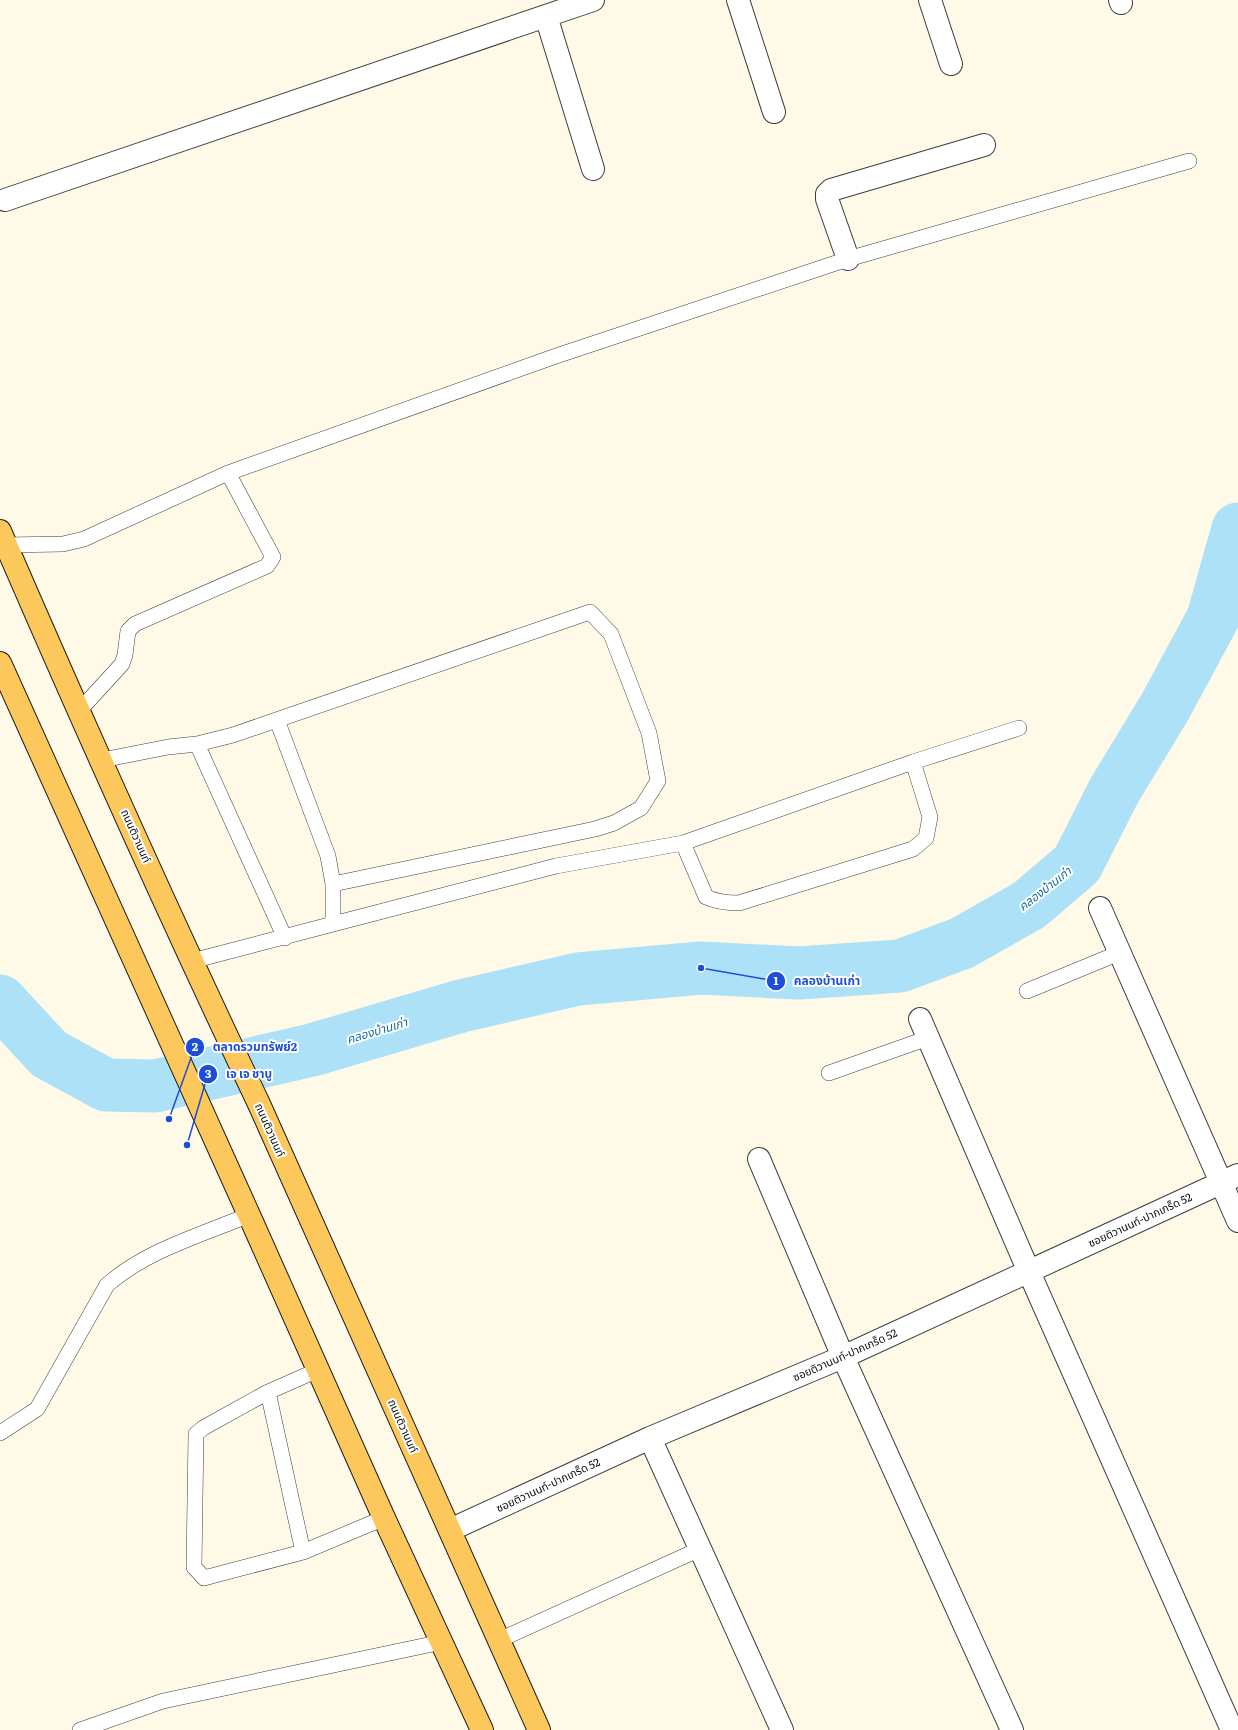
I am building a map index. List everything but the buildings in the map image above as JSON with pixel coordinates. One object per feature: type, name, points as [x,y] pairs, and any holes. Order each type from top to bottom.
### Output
[{"type":"main road","name":"ถนนติวานนท์","points":[[3,538],[79,711],[217,1016],[259,1104],[539,1730]]},
{"type":"main road","points":[[0,664],[384,1518],[482,1730]]},
{"type":"street","points":[[5,200],[593,0]]},
{"type":"street","points":[[738,0],[774,112]]},
{"type":"street","points":[[930,0],[952,64]]},
{"type":"street","points":[[546,16],[593,169]]},
{"type":"street","points":[[848,259],[827,199],[831,190],[984,144]]},
{"type":"street","points":[[1100,908],[1119,953],[1229,1179],[1238,1221]]},
{"type":"street","points":[[924,1029],[1029,1272],[1232,1730]]},
{"type":"street","points":[[759,1159],[843,1357],[1012,1730]]},
{"type":"street","name":"ซอยติวานนท์-ปากเกร็ด 52","points":[[450,1530],[650,1438],[843,1357],[1229,1179]]},
{"type":"street","points":[[650,1438],[782,1730]]},
{"type":"lane","points":[[3,538],[63,544],[84,539],[228,473],[556,356],[848,259],[1189,161]]},
{"type":"lane","points":[[79,711],[122,664],[125,655],[128,631],[135,624],[271,563],[273,557],[228,473]]},
{"type":"lane","points":[[102,760],[168,747],[197,744],[233,735],[590,612],[611,634],[649,733],[658,781],[640,808],[614,823],[595,829],[333,884]]},
{"type":"lane","points":[[277,720],[328,856],[333,884],[334,924]]},
{"type":"lane","points":[[192,961],[285,938],[556,866],[683,843],[913,762],[1019,728]]},
{"type":"lane","points":[[197,744],[285,938]]},
{"type":"lane","points":[[683,843],[706,897],[728,903],[739,903],[913,849],[926,838],[930,817],[913,762]]},
{"type":"lane","points":[[1027,991],[1119,953]]},
{"type":"lane","points":[[829,1073],[924,1029]]},
{"type":"lane","points":[[0,1433],[37,1409],[107,1285],[124,1271],[150,1256],[249,1215]]},
{"type":"lane","points":[[318,1370],[268,1392],[196,1434],[194,1567],[204,1578],[303,1552],[384,1518]]},
{"type":"lane","points":[[268,1392],[303,1552]]},
{"type":"lane","points":[[499,1640],[700,1549]]},
{"type":"lane","points":[[80,1730],[163,1701],[442,1642]]},
{"type":"waterway","name":"คลองบ้านเก่า","points":[[0,1001],[49,1054],[106,1085],[155,1086],[312,1050],[461,1006],[578,979],[701,968],[799,973],[900,966],[962,943],[1029,905],[1077,864],[1114,791],[1165,707],[1213,618],[1238,529]]},
{"type":"place","name":"คลองบ้านเก่า","points":[[701,968]]},
{"type":"place","name":"ตลาดรวมทรัพย์2","points":[[169,1119]]},
{"type":"place","name":"เจ เจ ชาบู","points":[[187,1145]]}]
